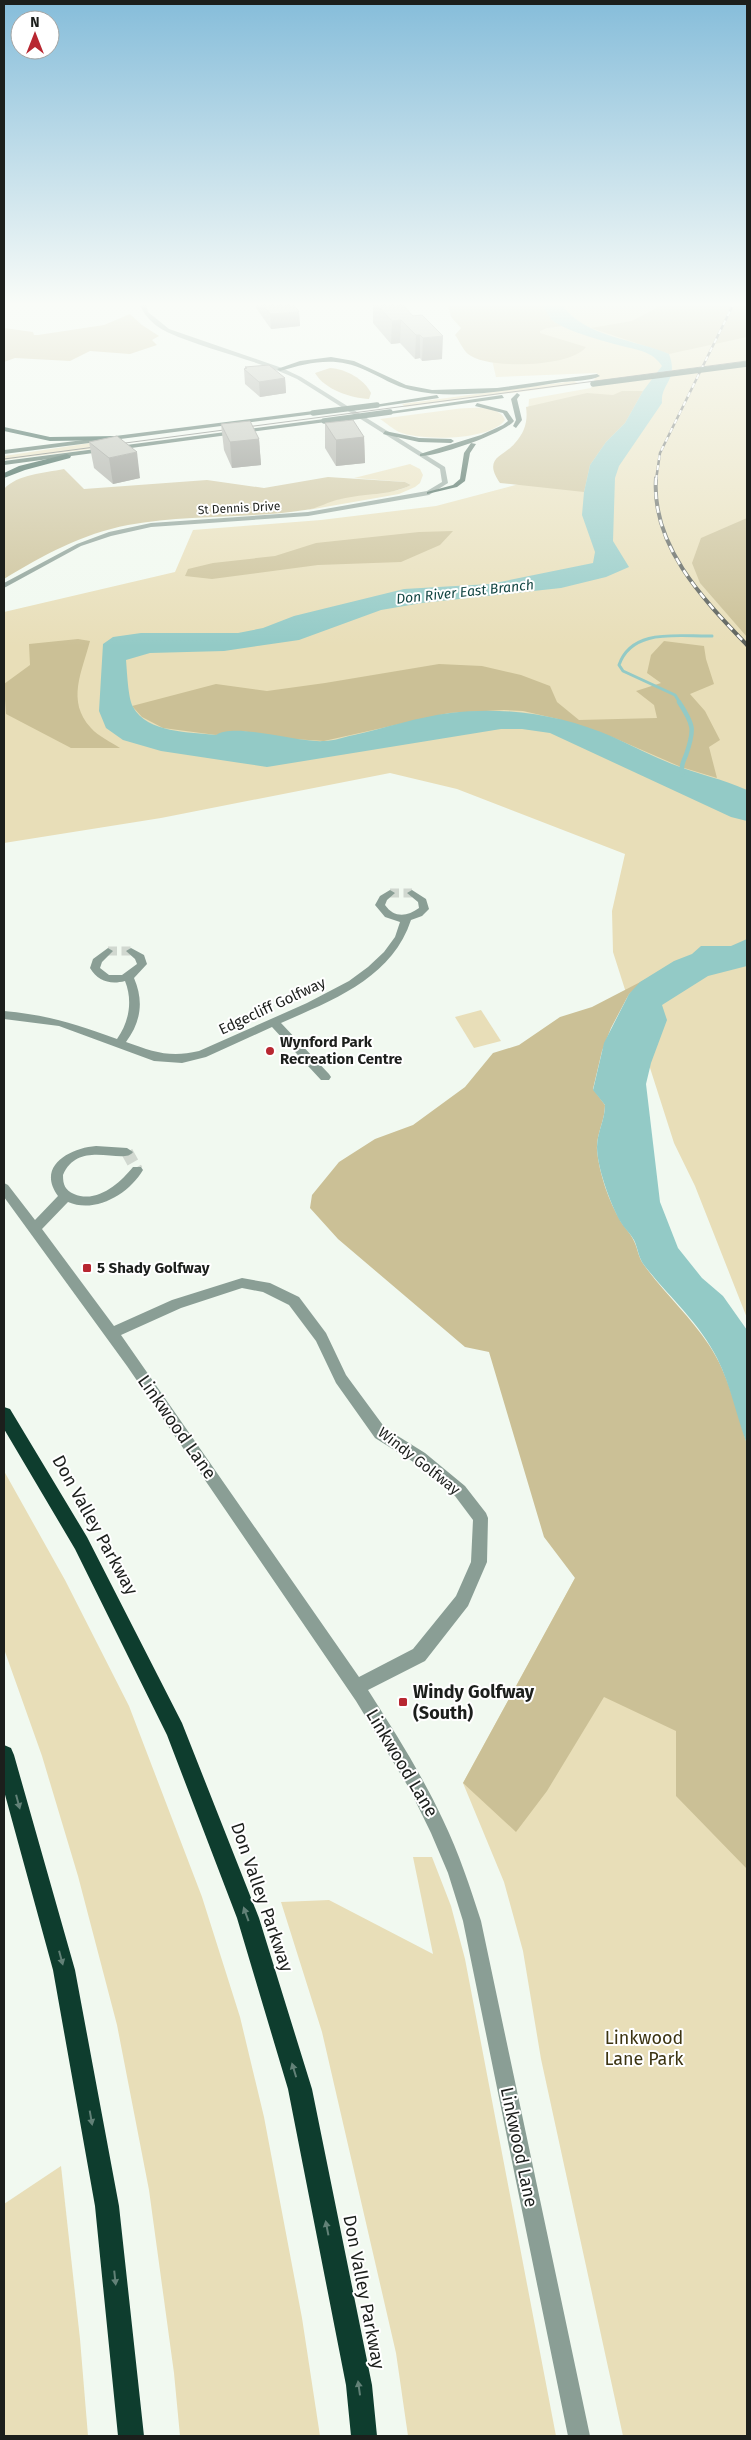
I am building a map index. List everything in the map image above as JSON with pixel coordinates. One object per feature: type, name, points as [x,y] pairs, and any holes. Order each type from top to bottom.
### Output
[{"type":"highway","points":[[4,429],[50,439],[117,438]]},
{"type":"highway","points":[[4,476],[22,468],[67,456]]},
{"type":"highway","name":"Don Valley Parkway","points":[[4,1414],[81,1543],[175,1730],[248,1918],[300,2089],[359,2384],[364,2436]]},
{"type":"highway","points":[[4,1755],[66,1979],[107,2206],[131,2436]]},
{"type":"main road","points":[[4,452],[267,419]]},
{"type":"main road","points":[[4,463],[340,419]]},
{"type":"main road","points":[[384,433],[419,440],[474,442],[500,430],[508,425],[512,419]]},
{"type":"main road","points":[[422,455],[474,442],[515,428],[519,419]]},
{"type":"main road","points":[[429,493],[455,486],[463,480],[467,453],[474,442]]},
{"type":"street","points":[[362,419],[443,468],[445,482],[429,493]]},
{"type":"street","name":"St Dennis Drive","points":[[4,586],[74,547],[125,531],[174,522],[308,514],[429,493]]},
{"type":"street","points":[[390,893],[383,898],[380,905],[384,913],[393,918],[406,919],[417,916],[424,909],[423,901],[412,893]]},
{"type":"street","name":"Edgecliff Golfway","points":[[4,1015],[29,1016],[62,1023],[158,1058],[189,1058],[218,1048],[338,991],[377,966],[399,941],[404,931],[406,919]]},
{"type":"street","points":[[108,951],[97,961],[95,968],[99,975],[107,979],[118,980],[138,972],[142,964],[140,957],[131,951]]},
{"type":"street","points":[[120,1043],[130,1026],[136,1007],[135,989],[129,977]]},
{"type":"street","points":[[274,1022],[325,1077]]},
{"type":"street","points":[[127,1152],[94,1150],[80,1152],[68,1158],[60,1168],[57,1178],[58,1187],[66,1196],[80,1201],[96,1200],[128,1184],[137,1170]]},
{"type":"street","name":"Linkwood Lane","points":[[4,1188],[112,1333],[357,1687],[425,1799],[445,1840],[461,1881],[478,1949],[578,2436]]},
{"type":"street","points":[[34,1229],[66,1196]]},
{"type":"street","name":"Windy Golfway","points":[[112,1333],[177,1304],[242,1283],[265,1287],[294,1301],[321,1337],[341,1379],[380,1433],[420,1458],[460,1491],[481,1518],[479,1562],[462,1601],[419,1655],[357,1687]]},
{"type":"green space","points":[[380,419],[505,420],[497,427],[485,432],[438,438],[399,432]]},
{"type":"green space","points":[[528,419],[747,419],[747,1318],[695,1186],[674,1143],[613,952],[612,911],[625,854],[457,789],[390,773],[161,818],[4,843],[4,612],[175,572],[193,530],[321,520],[436,506],[523,483]]},
{"type":"green space","points":[[90,443],[91,449],[4,460],[4,456]]},
{"type":"green space","points":[[410,464],[420,469],[423,475],[420,483],[415,487],[399,494],[308,510],[327,502],[361,494],[392,491],[411,485],[405,482],[354,478]]},
{"type":"green space","points":[[481,1010],[501,1041],[474,1048],[455,1017]]},
{"type":"green space","name":"Linkwood Lane Park","points":[[747,1359],[747,2436],[623,2436],[541,2059],[523,1951],[504,1882],[463,1783],[575,1578]]},
{"type":"green space","points":[[4,1471],[65,1580],[129,1706],[202,1897],[240,2017],[264,2117],[302,2318],[320,2436],[180,2436],[174,2373],[149,2190],[117,2025],[78,1876],[42,1756],[4,1649]]},
{"type":"green space","points":[[413,1857],[432,1857],[451,1906],[465,1959],[556,2436],[408,2436],[396,2353],[322,2032],[281,1902],[329,1900],[433,1954]]},
{"type":"green space","points":[[61,2166],[80,2339],[88,2436],[4,2436],[4,2204]]},
{"type":"shaded area","points":[[527,419],[627,419],[606,442],[590,465],[584,492],[500,483],[493,468],[494,463],[515,443],[521,435]]},
{"type":"shaded area","points":[[64,469],[84,489],[207,480],[264,488],[328,477],[405,482],[411,485],[386,493],[337,500],[305,510],[261,515],[172,519],[128,525],[95,534],[63,546],[4,579],[4,489],[16,480],[24,477]]},
{"type":"shaded area","points":[[747,518],[747,637],[700,583],[692,563],[701,538]]},
{"type":"shaded area","points":[[453,531],[440,545],[401,562],[318,565],[212,579],[185,576],[188,569],[213,563],[275,556],[316,543],[419,532]]},
{"type":"shaded area","points":[[78,639],[90,641],[78,686],[79,707],[83,718],[94,731],[120,748],[71,748],[6,714],[4,684],[30,665],[29,644]]},
{"type":"shaded area","points":[[664,641],[704,646],[714,684],[690,694],[705,711],[720,740],[709,747],[717,778],[681,767],[612,737],[558,719],[523,711],[504,710],[449,713],[324,741],[293,739],[241,731],[216,735],[163,728],[142,717],[132,706],[216,684],[267,691],[439,664],[482,666],[521,675],[550,686],[557,702],[579,720],[657,718],[654,705],[636,691],[661,683],[647,673],[651,655]]},
{"type":"shaded area","points":[[648,978],[629,994],[611,1028],[602,1051],[593,1089],[605,1105],[597,1150],[602,1178],[609,1196],[621,1222],[633,1238],[642,1262],[694,1324],[716,1356],[731,1393],[747,1444],[747,1869],[676,1796],[676,1731],[604,1697],[547,1791],[516,1832],[463,1783],[575,1578],[544,1537],[489,1352],[465,1347],[338,1239],[310,1208],[312,1195],[339,1162],[375,1139],[413,1125],[465,1087],[493,1053],[519,1045],[560,1017],[592,1007]]},
{"type":"water","name":"Don River East Branch","points":[[627,419],[651,419],[619,466],[615,478],[613,541],[629,567],[606,577],[561,588],[422,603],[381,610],[299,640],[224,651],[150,653],[126,660],[131,703],[140,716],[148,722],[170,730],[216,735],[225,732],[251,732],[312,741],[335,740],[414,720],[471,711],[513,712],[554,718],[594,729],[672,764],[747,790],[747,821],[731,817],[550,733],[522,729],[501,729],[267,767],[161,751],[123,740],[106,728],[99,711],[103,644],[113,637],[141,633],[238,633],[263,628],[294,616],[404,589],[490,584],[593,563],[595,552],[582,515],[584,492],[590,465],[606,442]]},
{"type":"water","points":[[747,939],[747,966],[708,976],[662,1005],[667,1020],[651,1063],[646,1084],[660,1202],[678,1248],[702,1278],[723,1296],[747,1330],[747,1444],[726,1379],[710,1345],[644,1265],[634,1240],[620,1221],[612,1205],[602,1174],[597,1147],[605,1105],[593,1090],[604,1043],[629,994],[640,982],[674,961],[692,954],[701,946],[731,946]]},
{"type":"building","points":[[353,420],[364,437],[336,440],[325,423]]},
{"type":"building","points":[[250,421],[259,439],[230,442],[221,424]]},
{"type":"building","points":[[117,436],[137,452],[109,458],[89,442]]},
{"type":"waterway","points":[[680,703],[675,695],[623,671],[619,665],[625,653],[646,639],[672,636],[712,636]]},
{"type":"waterway","points":[[679,702],[688,716],[692,727],[691,739],[682,764],[682,774]]},
{"type":"tunnel","points":[[390,893],[412,893]]},
{"type":"tunnel","points":[[108,951],[131,951]]},
{"type":"tunnel","points":[[127,1152],[137,1170]]},
{"type":"tram line","points":[[4,459],[308,419]]},
{"type":"railway","points":[[656,480],[660,453],[677,419]]},
{"type":"railway","points":[[656,480],[657,503],[662,526],[671,549],[698,590],[747,645]]},
{"type":"place","name":"Wynford Park Recreation Centre","points":[[270,1051]]},
{"type":"place","name":"5 Shady Golfway","points":[[87,1268]]},
{"type":"place","name":"Windy Golfway (South)","points":[[403,1702]]}]
